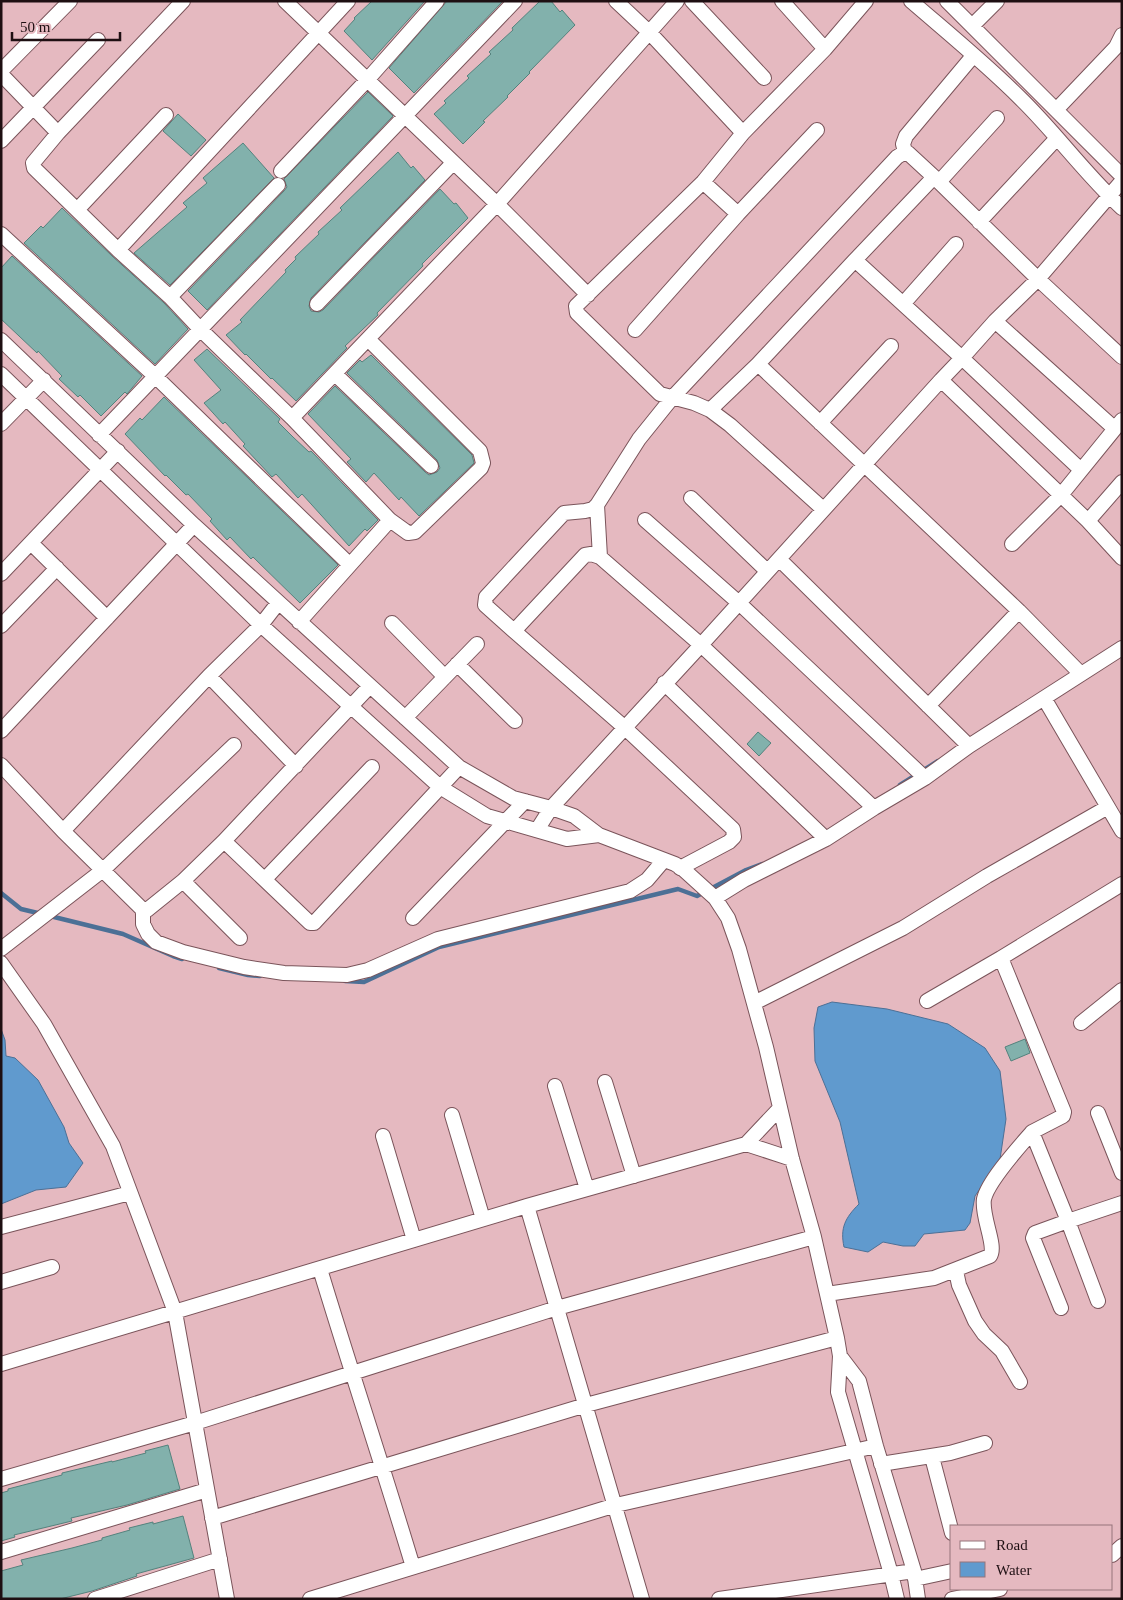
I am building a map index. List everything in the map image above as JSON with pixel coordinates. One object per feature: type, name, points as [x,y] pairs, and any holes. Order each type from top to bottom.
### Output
[{"type":"street","points":[[58,134],[1,73],[70,1]]},
{"type":"street","points":[[183,1],[58,134],[33,163],[34,168],[118,250],[170,297],[200,329],[292,418],[390,520],[408,533],[415,532],[481,468],[482,457],[480,451],[368,339]]},
{"type":"street","points":[[285,1],[497,204],[588,295]]},
{"type":"street","points":[[118,250],[348,1]]},
{"type":"street","points":[[281,171],[368,79],[437,1]]},
{"type":"street","points":[[99,435],[515,1]]},
{"type":"street","points":[[616,1],[649,32],[743,133]]},
{"type":"street","points":[[292,418],[497,204],[677,1]]},
{"type":"street","points":[[692,1],[764,78]]},
{"type":"street","points":[[782,1],[825,49]]},
{"type":"street","points":[[824,509],[730,425],[710,410],[694,403],[660,394],[577,313],[576,306],[703,182],[743,133],[825,49],[866,1]]},
{"type":"street","points":[[911,1],[1019,97],[1122,208]]},
{"type":"street","points":[[947,1],[1122,176]]},
{"type":"street","points":[[972,26],[997,1]]},
{"type":"street","points":[[1056,110],[1116,47],[1122,35]]},
{"type":"street","points":[[1,141],[98,40]]},
{"type":"street","points":[[973,56],[906,136],[903,144],[905,152],[1122,357]]},
{"type":"street","points":[[77,210],[166,115]]},
{"type":"street","points":[[710,410],[758,364],[855,260],[997,118]]},
{"type":"street","points":[[635,330],[738,214],[817,130]]},
{"type":"street","points":[[979,222],[1057,138]]},
{"type":"street","points":[[682,868],[729,842],[734,837],[733,829],[624,727],[485,605],[486,597],[564,513],[585,511],[597,505],[639,438],[672,398],[897,156],[905,152]]},
{"type":"street","points":[[317,304],[453,163]]},
{"type":"street","points":[[703,182],[738,214]]},
{"type":"street","points":[[537,830],[551,808],[624,727],[701,645],[996,320],[1038,279],[1122,182]]},
{"type":"street","points":[[170,297],[278,185]]},
{"type":"street","points":[[1,234],[155,376],[350,564]]},
{"type":"street","points":[[904,304],[956,244]]},
{"type":"street","points":[[855,260],[1081,470]]},
{"type":"street","points":[[996,320],[1118,424],[1061,495],[1012,544]]},
{"type":"street","points":[[1,340],[194,525],[459,767],[513,798],[574,816],[598,835],[682,868],[712,895],[728,918],[754,1003],[792,1159],[814,1238],[837,1338],[840,1356],[838,1392],[897,1599]]},
{"type":"street","points":[[820,423],[890,346]]},
{"type":"street","points":[[758,364],[1019,611],[1081,674]]},
{"type":"street","points":[[1,374],[261,625],[440,787],[487,816],[567,839],[598,835]]},
{"type":"street","points":[[335,374],[430,466]]},
{"type":"street","points":[[1,424],[44,380]]},
{"type":"street","points":[[941,380],[1088,521],[1122,558]]},
{"type":"street","points":[[1,574],[118,451]]},
{"type":"street","points":[[1088,521],[1122,482]]},
{"type":"street","points":[[691,498],[768,571]]},
{"type":"street","points":[[597,505],[600,557]]},
{"type":"street","points":[[299,622],[390,520]]},
{"type":"street","points":[[644,520],[739,603],[925,778]]},
{"type":"street","points":[[1,731],[194,525]]},
{"type":"street","points":[[31,543],[107,618]]},
{"type":"street","points":[[514,631],[580,559],[590,554],[600,557],[701,645],[874,808]]},
{"type":"street","points":[[778,559],[969,746]]},
{"type":"street","points":[[1,626],[57,568]]},
{"type":"street","points":[[63,831],[209,676],[261,625],[278,603]]},
{"type":"street","points":[[928,706],[1019,611]]},
{"type":"street","points":[[392,623],[445,677]]},
{"type":"street","points":[[404,718],[477,644]]},
{"type":"street","points":[[712,895],[826,839],[925,778],[969,746],[1122,649]]},
{"type":"street","points":[[457,664],[515,721]]},
{"type":"street","points":[[209,676],[296,766]]},
{"type":"street","points":[[664,683],[826,839]]},
{"type":"street","points":[[143,910],[150,909],[183,881],[224,841],[370,686]]},
{"type":"street","points":[[1044,698],[1122,831]]},
{"type":"street","points":[[1,950],[103,870],[234,745]]},
{"type":"street","points":[[1,765],[63,831],[143,910],[143,924],[148,934],[156,942],[182,952],[284,973],[347,975],[368,970],[438,939],[630,892],[647,880],[664,860]]},
{"type":"street","points":[[265,879],[372,767]]},
{"type":"street","points":[[224,841],[310,923],[317,921],[459,767]]},
{"type":"street","points":[[413,918],[525,801]]},
{"type":"street","points":[[754,1003],[903,928],[987,876],[1108,807]]},
{"type":"street","points":[[183,881],[240,938]]},
{"type":"street","points":[[928,1002],[1122,884]]},
{"type":"street","points":[[827,1294],[934,1278],[990,1256],[993,1253],[983,1208],[985,1197],[999,1172],[1032,1132],[1063,1116],[1064,1112],[1001,958]]},
{"type":"street","points":[[1,963],[44,1024],[113,1146],[175,1312],[226,1599]]},
{"type":"street","points":[[1080,1023],[1122,990]]},
{"type":"street","points":[[605,1082],[634,1176]]},
{"type":"street","points":[[555,1086],[587,1189]]},
{"type":"street","points":[[1,1364],[527,1206],[746,1144],[780,1108]]},
{"type":"street","points":[[1098,1113],[1122,1173]]},
{"type":"street","points":[[452,1115],[483,1219]]},
{"type":"street","points":[[1032,1132],[1098,1301]]},
{"type":"street","points":[[383,1136],[414,1240]]},
{"type":"street","points":[[746,1144],[792,1159]]},
{"type":"street","points":[[1,1227],[130,1193]]},
{"type":"street","points":[[1061,1308],[1033,1238],[1035,1233],[1122,1202]]},
{"type":"street","points":[[527,1206],[642,1599]]},
{"type":"street","points":[[1,1479],[195,1423],[557,1308],[814,1238]]},
{"type":"street","points":[[1,1282],[52,1267]]},
{"type":"street","points":[[320,1268],[351,1373],[383,1467],[413,1567]]},
{"type":"street","points":[[956,1270],[959,1285],[975,1322],[990,1341],[998,1347],[1020,1382]]},
{"type":"street","points":[[212,1518],[586,1405],[837,1338]]},
{"type":"street","points":[[840,1356],[859,1381],[914,1575],[918,1599]]},
{"type":"street","points":[[881,1464],[964,1450],[985,1443]]},
{"type":"street","points":[[310,1599],[616,1505],[876,1446]]},
{"type":"street","points":[[932,1456],[950,1525]]},
{"type":"street","points":[[1,1552],[207,1490]]},
{"type":"street","points":[[96,1599],[220,1560]]},
{"type":"street","points":[[720,1599],[891,1574],[914,1575],[950,1571]]},
{"type":"street","points":[[952,1599],[995,1590]]},
{"type":"water","points":[[832,1002],[887,1009],[948,1024],[985,1048],[1000,1071],[1006,1119],[999,1166],[975,1196],[970,1223],[965,1230],[924,1234],[915,1246],[883,1242],[868,1252],[844,1247],[843,1229],[850,1214],[859,1204],[840,1122],[815,1061],[814,1028],[818,1007]]},
{"type":"water","points":[[1,1029],[5,1040],[6,1056],[15,1058],[38,1080],[64,1127],[69,1143],[83,1163],[66,1187],[36,1190],[1,1204]]},
{"type":"building","points":[[372,1],[425,1],[372,60],[344,31],[354,18]]},
{"type":"building","points":[[447,1],[503,1],[414,93],[389,68]]},
{"type":"building","points":[[540,1],[551,1],[575,25],[463,144],[434,114],[446,103],[444,101],[469,78],[467,76],[491,54],[489,52]]},
{"type":"building","points":[[368,92],[393,116],[207,310],[188,291],[284,191],[287,187],[284,179]]},
{"type":"building","points":[[178,114],[206,140],[191,156],[163,131]]},
{"type":"building","points":[[243,143],[274,178],[170,285],[134,253],[187,207],[183,203],[207,183],[203,178]]},
{"type":"building","points":[[398,152],[411,168],[413,166],[425,180],[311,298],[309,306],[311,311],[319,312],[323,310],[440,189],[454,204],[456,203],[468,218],[422,264],[423,266],[377,313],[378,315],[345,346],[347,348],[296,401],[245,355],[226,335],[242,322],[240,320],[286,272],[285,270],[296,259],[295,257],[342,210],[340,208]]},
{"type":"building","points":[[62,208],[164,303],[188,329],[155,364],[24,243],[41,226],[43,228]]},
{"type":"building","points":[[12,256],[142,376],[127,394],[125,392],[101,416],[80,395],[78,397],[59,379],[62,376],[38,351],[37,353],[1,319],[1,268]]},
{"type":"building","points":[[207,349],[280,419],[278,422],[309,452],[311,451],[378,520],[367,531],[365,529],[349,546],[302,494],[298,498],[276,474],[272,477],[243,446],[245,444],[225,422],[223,424],[204,403],[221,390],[194,360]]},
{"type":"building","points":[[371,355],[472,455],[474,463],[419,516],[401,497],[399,500],[374,473],[366,482],[347,462],[351,459],[308,414],[335,386],[425,472],[429,475],[437,472],[440,468],[437,460],[347,373],[360,360],[362,362]]},
{"type":"building","points":[[164,397],[338,565],[300,603],[253,557],[251,559],[230,537],[227,540],[210,521],[212,519],[188,494],[186,495],[165,476],[125,434],[140,418],[142,420]]},
{"type":"building","points":[[758,732],[771,743],[759,756],[747,744]]},
{"type":"building","points":[[1025,1039],[1030,1053],[1011,1061],[1005,1047]]},
{"type":"building","points":[[168,1445],[180,1489],[127,1505],[71,1518],[72,1521],[14,1535],[15,1537],[1,1541],[1,1493],[8,1491],[8,1489],[62,1475],[62,1473],[112,1462]]},
{"type":"building","points":[[183,1516],[194,1558],[136,1574],[137,1576],[92,1591],[60,1599],[1,1599],[1,1571],[23,1565],[21,1560],[102,1540],[102,1538],[130,1530],[129,1528]]},
{"type":"waterway","points":[[900,785],[938,761]]},
{"type":"waterway","points":[[345,981],[364,982],[439,947],[678,889],[697,896],[746,870],[762,864]]},
{"type":"waterway","points":[[1,893],[21,909],[42,914]]},
{"type":"waterway","points":[[50,916],[123,934],[182,959]]},
{"type":"waterway","points":[[219,968],[260,976]]}]
